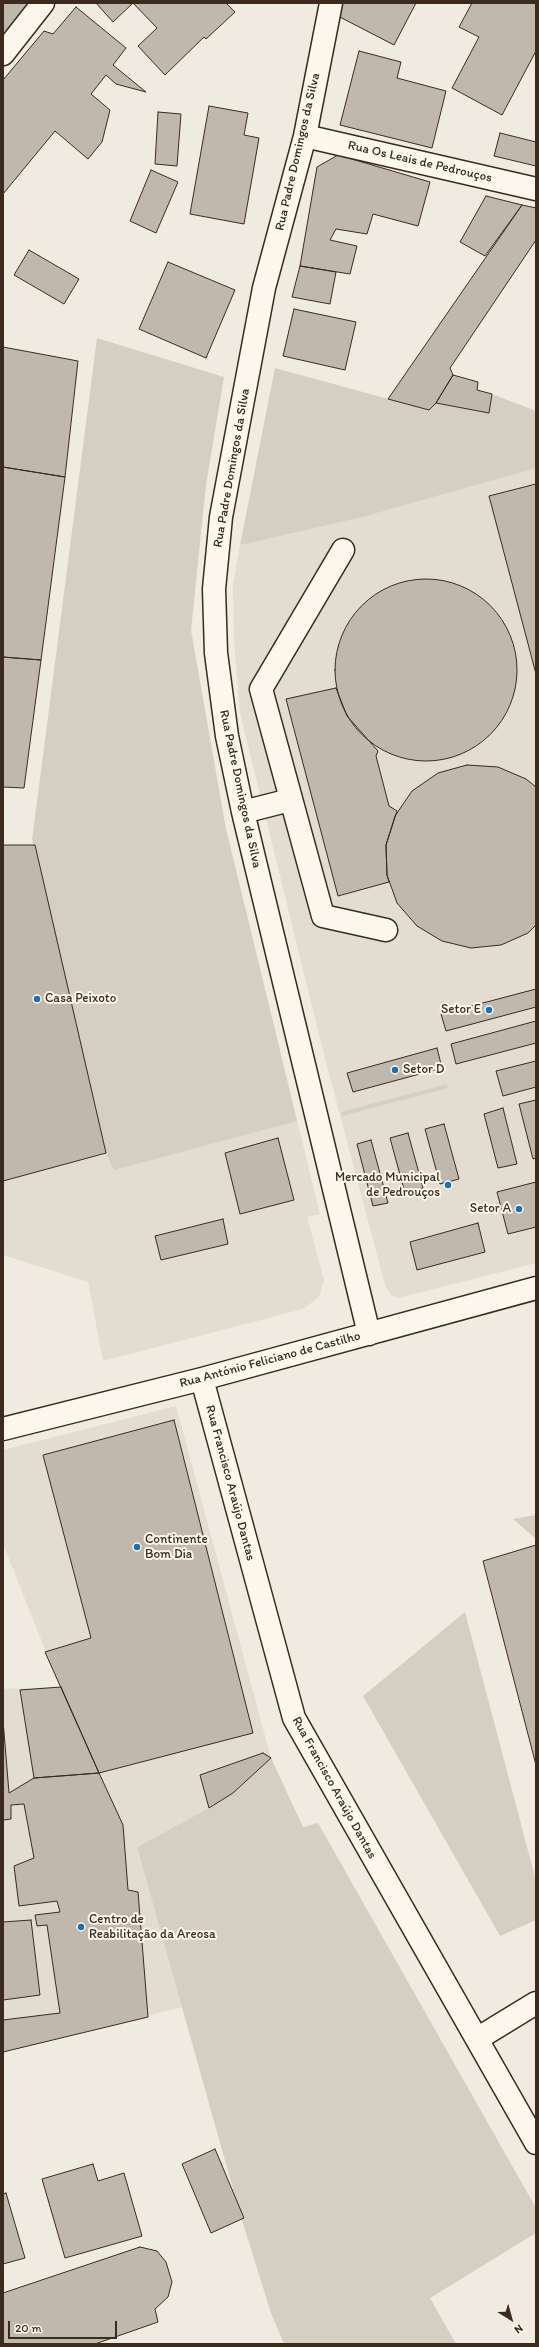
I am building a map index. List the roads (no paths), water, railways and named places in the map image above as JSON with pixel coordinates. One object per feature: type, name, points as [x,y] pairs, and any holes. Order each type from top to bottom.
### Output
[{"type":"street","points":[[3,54],[43,3]]},
{"type":"street","name":"Rua Padre Domingos da Silva","points":[[331,3],[304,136],[264,288],[221,517],[214,588],[216,653],[227,736],[243,812],[369,1334]]},
{"type":"street","name":"Rua Os Leais de Pedrouços","points":[[304,136],[536,189]]},
{"type":"street","points":[[343,550],[261,690],[323,916],[386,930]]},
{"type":"street","points":[[243,812],[290,800]]},
{"type":"street","name":"Rua António Feliciano de Castilho","points":[[3,1429],[202,1379],[536,1288]]},
{"type":"street","name":"Rua Francisco Araújo Dantas","points":[[202,1379],[294,1718],[536,2143]]},
{"type":"street","points":[[477,2039],[536,2003]]},
{"type":"place","name":"Casa Peixoto","points":[[37,999]]},
{"type":"place","name":"Setor E","points":[[489,1010]]},
{"type":"place","name":"Setor D","points":[[395,1070]]},
{"type":"place","name":"Mercado Municipal de Pedrouços","points":[[448,1185]]},
{"type":"place","name":"Setor A","points":[[519,1209]]},
{"type":"place","name":"Continente Bom Dia","points":[[137,1547]]},
{"type":"place","name":"Centro de Reabilitação da Areosa","points":[[81,1927]]}]
